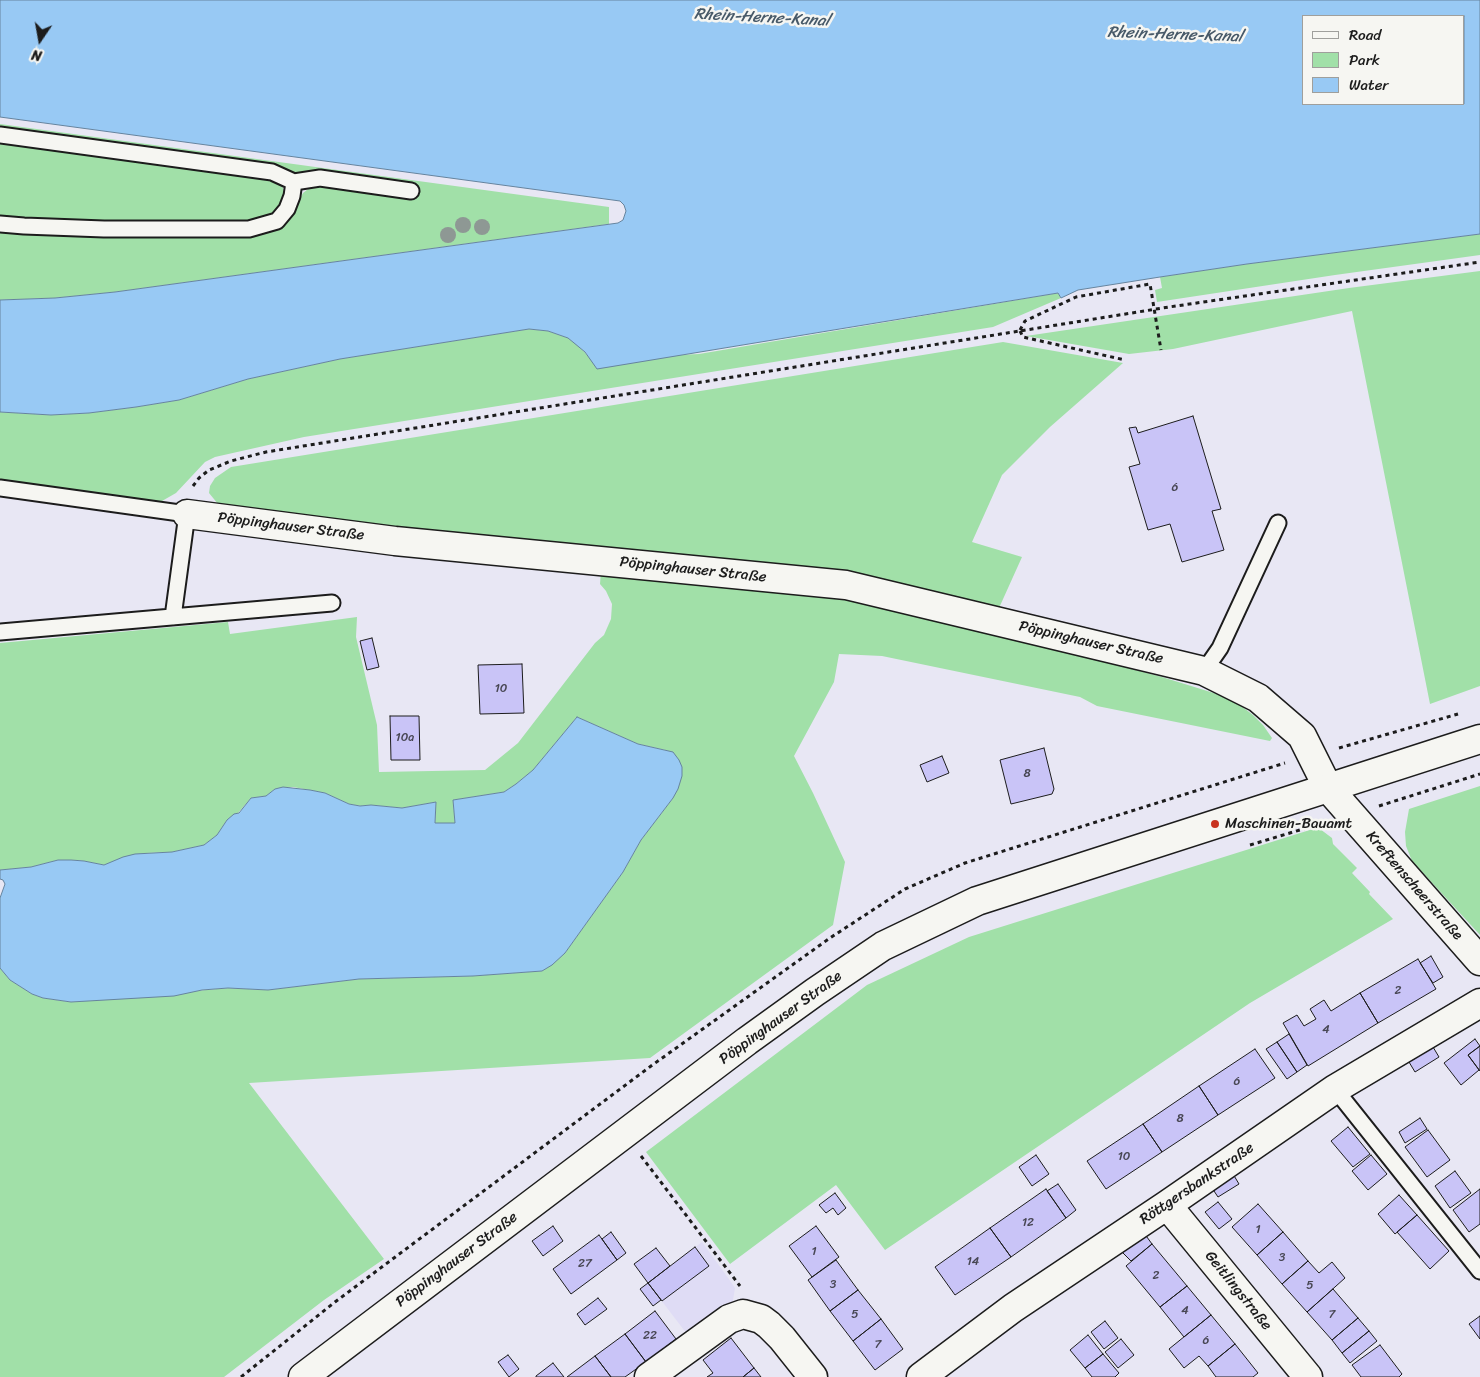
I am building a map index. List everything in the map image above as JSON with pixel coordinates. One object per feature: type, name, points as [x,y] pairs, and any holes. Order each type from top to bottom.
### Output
[{"type":"street","name":"Pöppinghauser Straße","points":[[187,514],[395,541],[846,585],[1204,671],[1258,698],[1302,736],[1328,788]]},
{"type":"street","name":"Pöppinghauser Straße","points":[[303,1377],[747,1041],[883,946],[977,901],[1480,739]]},
{"type":"street","name":"Kreftenscheerstraße","points":[[1328,788],[1480,961]]},
{"type":"street","name":"Röttgersbankstraße","points":[[920,1377],[1013,1308],[1167,1205],[1335,1088],[1480,1003]]},
{"type":"street","name":"Geitlingstraße","points":[[1167,1205],[1308,1377]]},
{"type":"street","points":[[650,1377],[728,1318],[743,1314],[761,1319],[769,1325],[782,1338],[813,1377]]},
{"type":"lane","points":[[0,135],[272,172],[294,182],[320,178],[411,191]]},
{"type":"lane","points":[[0,224],[104,229],[249,229],[277,221],[287,209],[292,196],[294,182]]},
{"type":"lane","name":"Pöppinghauser Straße","points":[[0,488],[187,514]]},
{"type":"lane","points":[[173,617],[187,514]]},
{"type":"lane","points":[[1204,671],[1220,648],[1278,523]]},
{"type":"lane","points":[[0,632],[332,604]]},
{"type":"lane","points":[[1335,1088],[1480,1271]]},
{"type":"path","points":[[187,514],[192,489],[209,470],[232,461],[266,452],[1154,309],[1480,262]]},
{"type":"path","points":[[1020,331],[1025,321],[1076,297],[1150,284],[1161,350]]},
{"type":"path","points":[[1020,331],[1023,337],[1125,360]]},
{"type":"path","points":[[1270,767],[1466,712]]},
{"type":"path","points":[[1243,847],[1480,774]]},
{"type":"path","points":[[624,1133],[738,1282],[752,1316]]},
{"type":"shaded area","points":[[702,1242],[735,1288],[733,1300],[728,1311],[690,1338],[648,1283]]},
{"type":"green space","points":[[0,124],[609,207],[609,224],[115,292],[55,298],[0,300],[0,229],[255,233],[293,211],[303,193],[318,184],[416,198],[419,186],[324,173],[297,177],[0,129]]},
{"type":"green space","points":[[0,142],[275,179],[283,188],[285,197],[276,213],[249,223],[72,222],[0,217]]},
{"type":"green space","points":[[1480,234],[1480,255],[1157,302],[1155,290],[1162,288],[1160,277]]},
{"type":"green space","points":[[1480,271],[1480,686],[1430,704],[1352,311],[1173,349],[1129,354],[1026,336],[1349,288]]},
{"type":"green space","points":[[1058,293],[1061,298],[993,327],[304,437],[215,457],[205,462],[176,493],[162,501],[152,502],[0,481],[0,412],[51,415],[89,413],[136,407],[179,400],[248,379],[340,359],[529,329],[548,331],[568,338],[576,343],[591,359],[699,354]]},
{"type":"green space","points":[[1003,342],[1123,363],[1050,427],[1002,475],[972,542],[1022,557],[999,608],[932,591],[829,570],[798,566],[227,511],[209,493],[210,486],[215,478],[231,467]]},
{"type":"green space","points":[[601,571],[822,594],[929,615],[1162,677],[1217,694],[1236,702],[1253,715],[1272,738],[1270,741],[1097,706],[1080,697],[882,656],[839,654],[834,682],[794,756],[845,862],[833,925],[650,1058],[249,1083],[384,1259],[324,1300],[224,1377],[0,1377],[0,968],[10,980],[32,994],[43,998],[71,1002],[228,988],[268,990],[359,979],[472,976],[542,971],[565,953],[623,872],[641,840],[673,798],[665,750],[638,744],[577,717],[533,770],[516,784],[504,792],[453,800],[455,823],[435,823],[436,802],[402,808],[361,806],[349,804],[325,793],[293,787],[275,789],[266,796],[251,798],[238,813],[227,820],[217,835],[204,845],[172,852],[147,853],[104,865],[84,861],[58,860],[31,867],[0,870],[0,643],[228,622],[230,634],[357,617],[356,637],[377,725],[379,772],[485,770],[518,743],[595,643],[604,635],[611,619],[612,604],[606,591],[600,584]]},
{"type":"green space","points":[[1480,786],[1480,935],[1412,861],[1406,846],[1405,832],[1409,809]]},
{"type":"green space","points":[[1313,829],[1320,829],[1332,838],[1333,844],[1357,868],[1352,873],[1393,919],[1250,1003],[885,1250],[836,1185],[730,1264],[646,1152],[867,985],[969,937]]},
{"type":"water","name":"Rhein-Herne-Kanal","points":[[0,0],[1480,0],[1480,234],[1160,277],[1078,290],[1061,298],[1058,293],[597,369],[585,352],[568,338],[548,331],[529,329],[340,359],[248,379],[179,400],[136,407],[89,413],[51,415],[0,412],[0,300],[55,298],[115,292],[618,223],[623,220],[626,211],[620,201],[0,117]]},
{"type":"water","points":[[577,717],[638,744],[673,752],[682,767],[682,776],[673,798],[641,840],[623,872],[565,953],[542,971],[473,976],[359,979],[268,990],[228,988],[202,990],[174,996],[71,1002],[43,998],[32,994],[10,980],[0,968],[0,898],[5,884],[0,879],[0,870],[31,867],[58,860],[84,861],[104,865],[135,854],[172,852],[204,845],[217,835],[227,820],[234,814],[239,813],[251,798],[266,796],[275,789],[283,787],[325,793],[349,804],[360,806],[371,805],[402,808],[436,802],[435,823],[455,823],[453,800],[504,792],[516,784],[533,770]]},
{"type":"building","points":[[1193,416],[1221,509],[1212,511],[1224,550],[1182,562],[1170,524],[1148,530],[1129,467],[1140,464],[1129,428],[1136,427],[1138,433]]},
{"type":"building","points":[[372,638],[379,667],[367,670],[360,641]]},
{"type":"building","points":[[522,664],[524,713],[480,714],[478,665]]},
{"type":"building","points":[[390,716],[419,716],[420,760],[391,760]]},
{"type":"building","points":[[1044,748],[1054,789],[1052,794],[1011,804],[1000,760]]},
{"type":"building","points":[[942,756],[949,773],[927,782],[920,765]]},
{"type":"building","points":[[1431,956],[1443,977],[1433,983],[1420,963]]},
{"type":"building","points":[[1418,959],[1436,989],[1378,1023],[1360,993]]},
{"type":"building","points":[[1360,993],[1378,1023],[1308,1066],[1283,1023],[1297,1015],[1304,1026],[1316,1019],[1310,1009],[1324,1000],[1331,1011]]},
{"type":"building","points":[[1289,1034],[1307,1065],[1297,1072],[1277,1042]]},
{"type":"building","points":[[1475,1039],[1480,1046],[1468,1055],[1479,1070],[1461,1085],[1444,1063]]},
{"type":"building","points":[[1277,1042],[1297,1072],[1287,1079],[1266,1049]]},
{"type":"building","points":[[1480,1046],[1480,1071],[1468,1055]]},
{"type":"building","points":[[1433,1047],[1439,1057],[1415,1072],[1409,1062]]},
{"type":"building","points":[[1255,1049],[1275,1078],[1218,1115],[1199,1086]]},
{"type":"building","points":[[1199,1086],[1218,1115],[1162,1152],[1143,1124]]},
{"type":"building","points":[[1420,1118],[1427,1129],[1405,1143],[1399,1132]]},
{"type":"building","points":[[1143,1124],[1162,1152],[1106,1189],[1087,1161]]},
{"type":"building","points":[[1348,1127],[1370,1154],[1353,1167],[1331,1141]]},
{"type":"building","points":[[1428,1130],[1450,1160],[1427,1177],[1405,1147]]},
{"type":"building","points":[[1036,1155],[1049,1174],[1032,1186],[1019,1167]]},
{"type":"building","points":[[1371,1155],[1387,1174],[1368,1190],[1352,1171]]},
{"type":"building","points":[[1455,1171],[1471,1193],[1450,1208],[1435,1186]]},
{"type":"building","points":[[1233,1174],[1239,1184],[1218,1197],[1212,1188]]},
{"type":"building","points":[[1058,1184],[1076,1210],[1066,1218],[1047,1191]]},
{"type":"building","points":[[1046,1189],[1066,1218],[1011,1257],[990,1228]]},
{"type":"building","points":[[1480,1189],[1480,1224],[1469,1232],[1453,1210]]},
{"type":"building","points":[[835,1193],[846,1208],[838,1215],[833,1208],[826,1213],[819,1205]]},
{"type":"building","points":[[1399,1195],[1417,1215],[1395,1234],[1378,1214]]},
{"type":"building","points":[[1218,1202],[1232,1219],[1219,1229],[1205,1212]]},
{"type":"building","points":[[1258,1204],[1283,1232],[1257,1255],[1232,1227]]},
{"type":"building","points":[[1417,1215],[1449,1251],[1430,1269],[1397,1232]]},
{"type":"building","points":[[553,1226],[563,1241],[543,1256],[532,1241]]},
{"type":"building","points":[[816,1226],[839,1257],[812,1277],[789,1246]]},
{"type":"building","points":[[990,1228],[1011,1257],[955,1295],[935,1267]]},
{"type":"building","points":[[611,1232],[626,1253],[617,1260],[602,1239]]},
{"type":"building","points":[[1283,1232],[1308,1261],[1282,1284],[1257,1255]]},
{"type":"building","points":[[1144,1233],[1152,1244],[1131,1261],[1122,1252]]},
{"type":"building","points":[[599,1235],[617,1260],[571,1294],[553,1269]]},
{"type":"building","points":[[1152,1244],[1187,1286],[1160,1307],[1126,1266]]},
{"type":"building","points":[[695,1247],[709,1266],[662,1301],[648,1283]]},
{"type":"building","points":[[656,1248],[670,1266],[648,1283],[634,1264]]},
{"type":"building","points":[[836,1260],[858,1290],[830,1311],[808,1280]]},
{"type":"building","points":[[1308,1261],[1319,1273],[1332,1262],[1345,1278],[1307,1312],[1282,1284]]},
{"type":"building","points":[[648,1283],[661,1300],[653,1306],[640,1289]]},
{"type":"building","points":[[1187,1286],[1211,1315],[1184,1337],[1160,1307]]},
{"type":"building","points":[[1333,1289],[1358,1318],[1332,1340],[1307,1312]]},
{"type":"building","points":[[858,1290],[881,1319],[853,1341],[830,1311]]},
{"type":"building","points":[[598,1298],[607,1309],[585,1325],[577,1314]]},
{"type":"building","points":[[655,1311],[676,1339],[646,1362],[625,1334]]},
{"type":"building","points":[[1211,1315],[1235,1344],[1208,1366],[1199,1356],[1184,1368],[1169,1349]]},
{"type":"building","points":[[1480,1316],[1480,1339],[1469,1324]]},
{"type":"building","points":[[1358,1318],[1369,1331],[1342,1353],[1332,1340]]},
{"type":"building","points":[[881,1319],[903,1349],[875,1370],[853,1341]]},
{"type":"building","points":[[1105,1321],[1118,1338],[1104,1349],[1091,1332]]},
{"type":"building","points":[[1369,1331],[1377,1341],[1350,1363],[1342,1353]]},
{"type":"building","points":[[625,1334],[646,1362],[625,1377],[611,1377],[595,1356]]},
{"type":"building","points":[[1088,1335],[1103,1354],[1085,1368],[1070,1350]]},
{"type":"building","points":[[731,1338],[754,1368],[743,1377],[707,1377],[713,1373],[703,1360]]},
{"type":"building","points":[[1121,1339],[1134,1355],[1118,1368],[1105,1352]]},
{"type":"building","points":[[1235,1344],[1258,1373],[1253,1377],[1216,1377],[1208,1366]]},
{"type":"building","points":[[1380,1345],[1402,1374],[1399,1377],[1361,1377],[1352,1365]]},
{"type":"building","points":[[1103,1354],[1119,1373],[1115,1377],[1092,1377],[1085,1368]]},
{"type":"building","points":[[508,1355],[519,1369],[509,1377],[498,1362]]},
{"type":"building","points":[[595,1356],[611,1377],[567,1377]]},
{"type":"building","points":[[553,1363],[564,1377],[536,1377],[536,1376]]},
{"type":"building","points":[[754,1368],[761,1377],[743,1377]]},
{"type":"place","name":"Maschinen-Bauamt","points":[[1215,824]]}]
